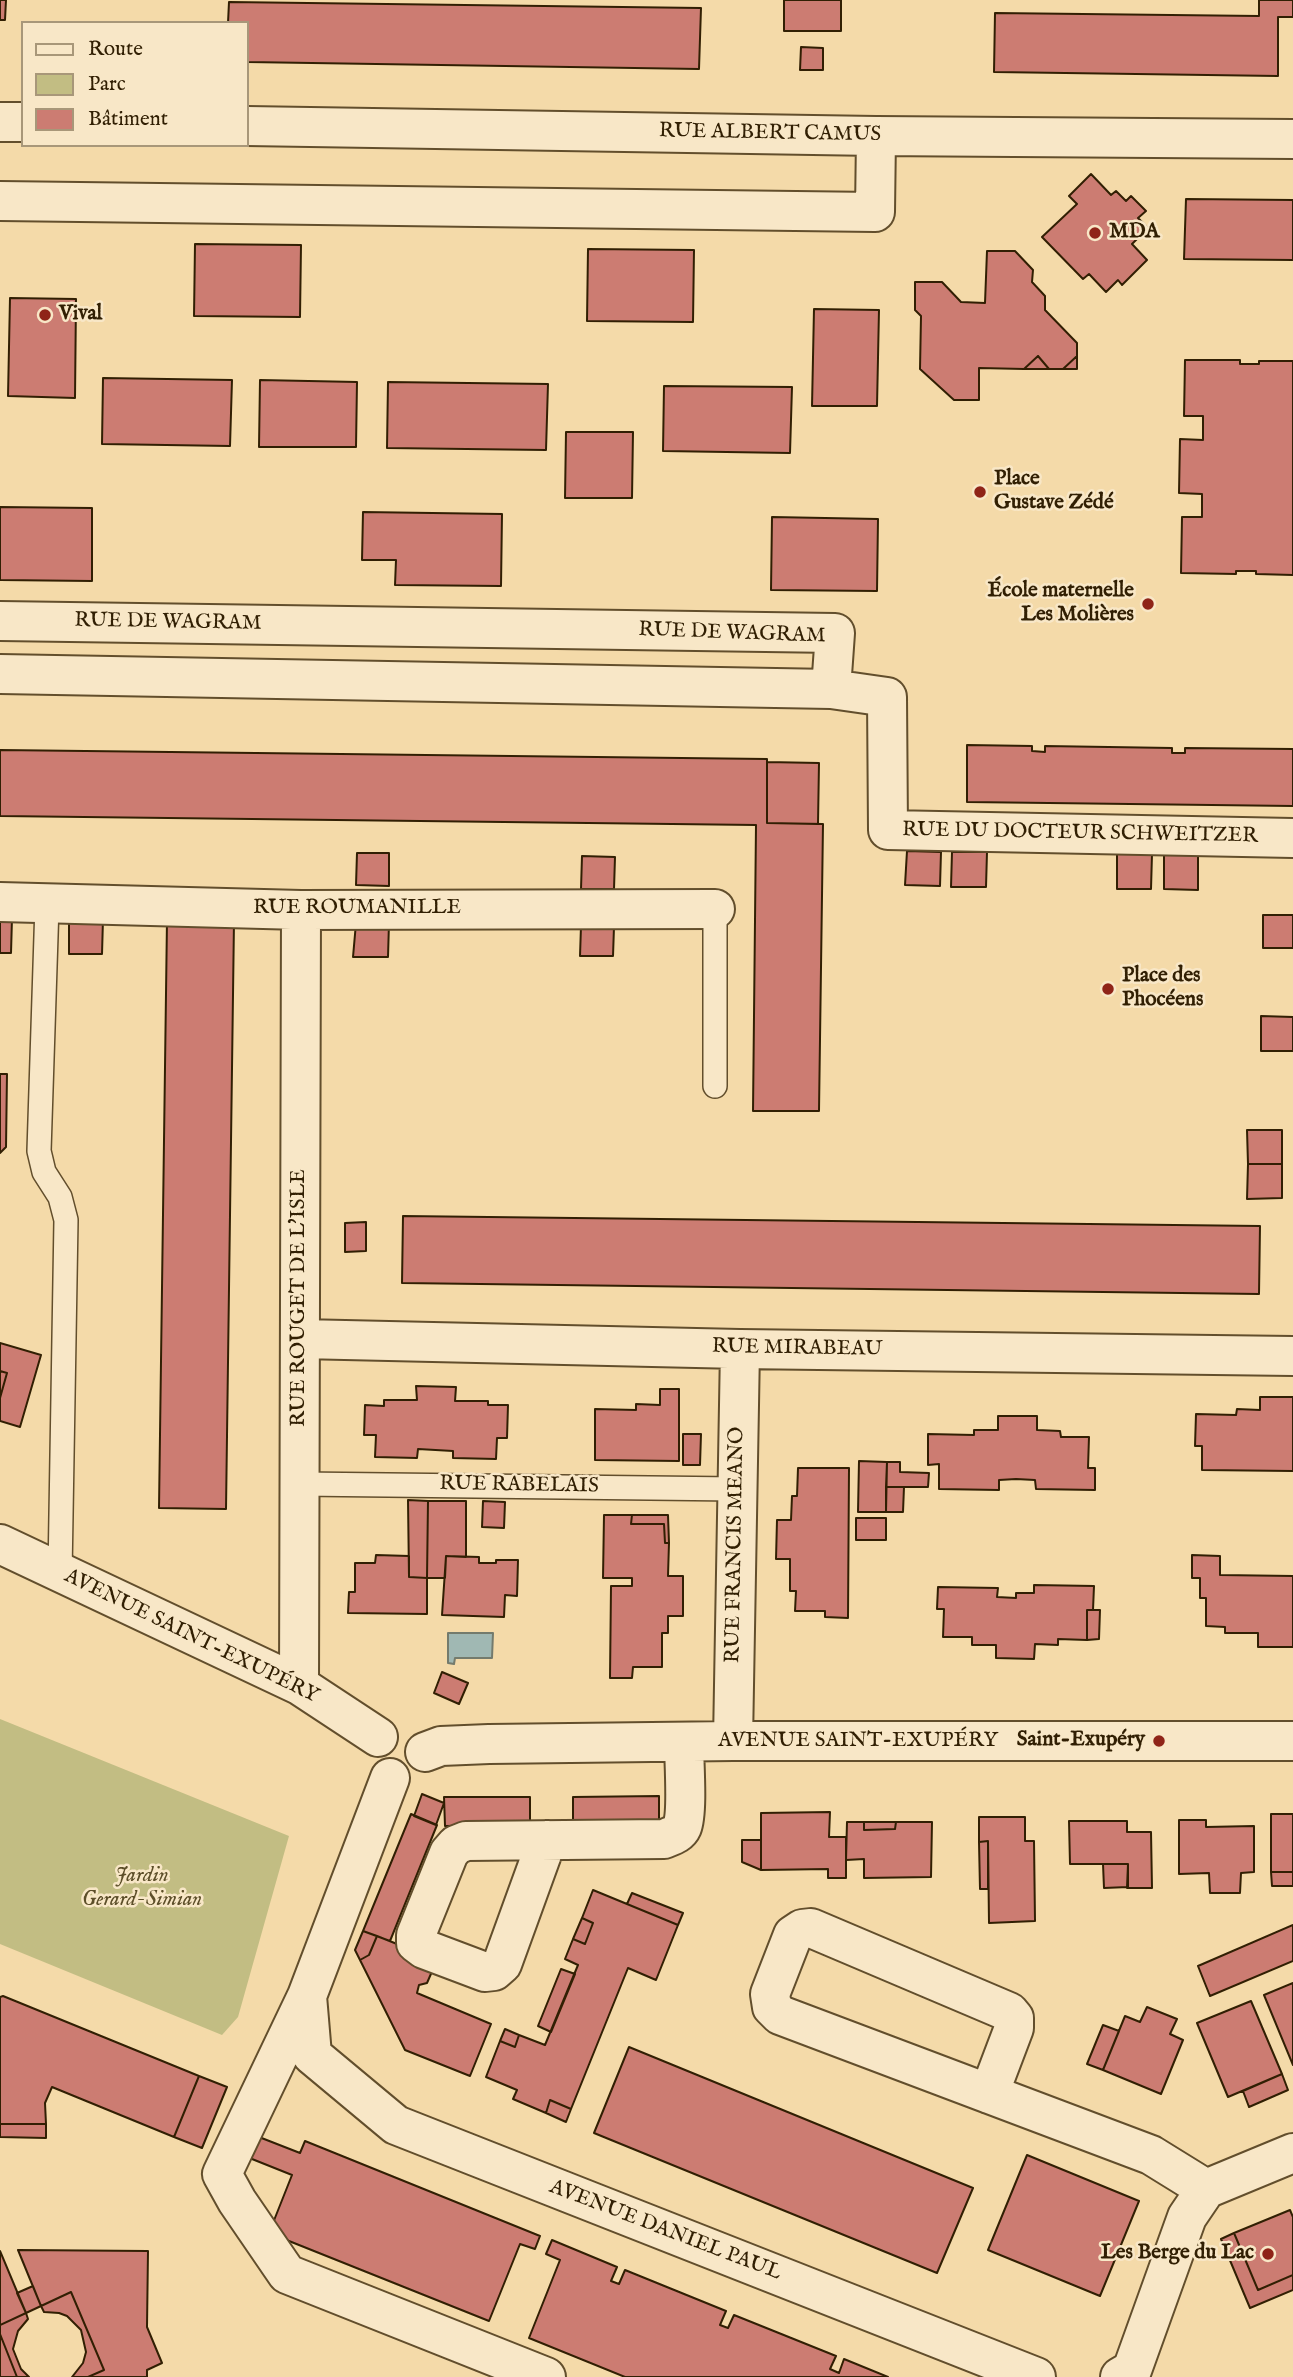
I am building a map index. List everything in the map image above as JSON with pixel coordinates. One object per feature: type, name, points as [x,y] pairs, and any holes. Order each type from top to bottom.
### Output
[{"type":"street","points":[[0,122],[21,122]]},
{"type":"street","name":"RUE ALBERT CAMUS","points":[[248,126],[876,136],[1293,139]]},
{"type":"street","points":[[0,201],[875,212],[876,136]]},
{"type":"street","name":"RUE DE WAGRAM","points":[[0,621],[835,634],[831,689]]},
{"type":"street","points":[[0,674],[831,689]]},
{"type":"street","name":"RUE DU DOCTEUR SCHWEITZER","points":[[831,689],[887,697],[888,830],[1293,838]]},
{"type":"street","name":"RUE ROUMANILLE","points":[[0,902],[301,909],[715,909]]},
{"type":"street","name":"RUE ROUGET DE L'ISLE","points":[[299,1685],[301,909]]},
{"type":"street","name":"RUE MIRABEAU","points":[[301,1339],[740,1349],[1293,1356]]},
{"type":"street","name":"RUE FRANCIS MEANO","points":[[733,1741],[740,1349]]},
{"type":"street","name":"AVENUE SAINT-EXUPÉRY","points":[[0,1544],[299,1685],[378,1737]]},
{"type":"street","points":[[391,1728],[407,1728],[419,1737],[425,1752],[421,1768],[407,1778],[390,1778],[383,1774],[373,1761],[372,1753],[378,1737],[391,1728]]},
{"type":"street","name":"AVENUE SAINT-EXUPÉRY","points":[[425,1752],[441,1746],[489,1744],[1293,1741]]},
{"type":"street","points":[[547,1840],[664,1839],[676,1834],[682,1827],[684,1815],[684,1743]]},
{"type":"street","points":[[390,1778],[307,1996],[222,2174],[237,2201],[287,2274],[546,2377]]},
{"type":"street","points":[[989,2094],[1014,2028],[1014,2018],[1009,2012],[811,1928],[793,1934],[770,1994],[772,2007],[780,2015],[989,2094],[1152,2155],[1206,2189]]},
{"type":"street","points":[[272,2067],[288,2066],[312,2055],[307,1996]]},
{"type":"street","name":"AVENUE DANIEL PAUL","points":[[312,2055],[397,2125],[1036,2377]]},
{"type":"street","points":[[1120,2377],[1132,2370],[1187,2217],[1206,2189],[1293,2153]]},
{"type":"lane","points":[[47,905],[39,1151],[44,1172],[60,1198],[66,1220],[60,1573]]},
{"type":"lane","points":[[715,909],[715,1086]]},
{"type":"lane","name":"RUE RABELAIS","points":[[300,1484],[737,1489]]},
{"type":"green space","name":"Jardin Gerard-Simian","points":[[0,1719],[289,1836],[238,2017],[222,2035],[0,1944]]},
{"type":"water","points":[[448,1633],[493,1633],[492,1658],[455,1658],[454,1664],[448,1663]]},
{"type":"building","points":[[0,0],[6,0],[5,20],[0,20]]},
{"type":"building","points":[[784,0],[841,0],[841,31],[784,31]]},
{"type":"building","points":[[1259,0],[1293,0],[1293,17],[1278,17],[1278,76],[994,72],[995,13],[1259,16]]},
{"type":"building","points":[[229,2],[701,8],[699,69],[248,62],[248,21],[228,21]]},
{"type":"building","points":[[801,47],[823,48],[823,70],[800,70]]},
{"type":"building","name":"MDA","points":[[1091,174],[1111,195],[1116,191],[1126,201],[1131,196],[1146,211],[1138,218],[1148,228],[1132,244],[1147,260],[1122,285],[1118,280],[1106,292],[1089,274],[1083,279],[1042,237],[1077,204],[1069,196]]},
{"type":"building","points":[[1186,199],[1293,200],[1293,260],[1184,259]]},
{"type":"building","points":[[195,244],[301,245],[300,317],[194,316]]},
{"type":"building","points":[[588,249],[694,250],[693,322],[587,321]]},
{"type":"building","points":[[987,251],[1015,251],[1033,270],[1032,282],[1045,296],[1045,310],[1077,343],[1077,356],[1063,369],[1049,369],[1038,356],[1024,369],[979,368],[979,400],[954,400],[920,369],[921,316],[915,310],[915,282],[942,282],[961,302],[985,303]]},
{"type":"building","points":[[10,298],[76,299],[75,398],[8,396]]},
{"type":"building","points":[[814,309],[879,310],[877,406],[812,406]]},
{"type":"building","points":[[1038,356],[1049,369],[1024,369]]},
{"type":"building","points":[[1077,356],[1077,369],[1063,369]]},
{"type":"building","points":[[1185,360],[1240,360],[1240,364],[1293,361],[1293,575],[1256,574],[1256,571],[1236,571],[1236,574],[1181,573],[1182,517],[1202,517],[1202,494],[1179,493],[1180,439],[1203,440],[1203,416],[1184,416]]},
{"type":"building","points":[[103,378],[232,380],[230,446],[102,444]]},
{"type":"building","points":[[260,380],[357,382],[356,447],[259,447]]},
{"type":"building","points":[[388,382],[548,384],[546,450],[387,448]]},
{"type":"building","points":[[664,386],[792,387],[790,453],[663,451]]},
{"type":"building","points":[[566,432],[633,432],[632,498],[565,498]]},
{"type":"building","points":[[0,507],[92,508],[92,581],[0,580]]},
{"type":"building","points":[[363,512],[502,514],[501,586],[395,585],[396,560],[362,560]]},
{"type":"building","points":[[772,517],[878,519],[877,591],[771,590]]},
{"type":"building","points":[[967,745],[1032,746],[1032,751],[1045,752],[1045,746],[1172,748],[1172,753],[1185,753],[1185,748],[1293,749],[1293,806],[967,802]]},
{"type":"building","points":[[0,750],[767,759],[767,823],[823,824],[819,1111],[753,1111],[756,825],[0,816]]},
{"type":"building","points":[[767,762],[819,763],[818,824],[767,823]]},
{"type":"building","points":[[907,851],[941,852],[940,886],[905,885]]},
{"type":"building","points":[[952,852],[987,852],[986,887],[951,887]]},
{"type":"building","points":[[357,853],[389,853],[389,886],[356,885]]},
{"type":"building","points":[[1117,854],[1152,854],[1151,889],[1117,889]]},
{"type":"building","points":[[1164,855],[1198,855],[1198,890],[1164,889]]},
{"type":"building","points":[[582,856],[615,857],[614,889],[581,889]]},
{"type":"building","points":[[1263,915],[1293,915],[1293,948],[1263,948]]},
{"type":"building","points":[[0,918],[12,918],[11,953],[0,953]]},
{"type":"building","points":[[69,919],[103,919],[102,954],[69,954]]},
{"type":"building","points":[[167,920],[234,921],[226,1509],[159,1508]]},
{"type":"building","points":[[356,923],[389,923],[388,957],[353,957]]},
{"type":"building","points":[[581,926],[614,927],[613,956],[580,956]]},
{"type":"building","points":[[1261,1016],[1293,1017],[1293,1051],[1261,1051]]},
{"type":"building","points":[[0,1074],[7,1074],[6,1147],[0,1153]]},
{"type":"building","points":[[1247,1130],[1282,1130],[1282,1164],[1248,1164]]},
{"type":"building","points":[[1248,1164],[1282,1164],[1282,1198],[1247,1199]]},
{"type":"building","points":[[403,1216],[1260,1226],[1259,1294],[402,1283]]},
{"type":"building","points":[[366,1222],[366,1251],[345,1252],[345,1223]]},
{"type":"building","points":[[0,1343],[41,1355],[20,1427],[0,1421],[0,1398],[7,1373],[0,1371]]},
{"type":"building","points":[[0,1371],[7,1373],[0,1398]]},
{"type":"building","points":[[416,1386],[456,1387],[455,1401],[488,1401],[488,1405],[508,1405],[507,1438],[497,1438],[496,1459],[453,1458],[453,1451],[418,1449],[417,1458],[375,1457],[376,1435],[364,1435],[365,1405],[384,1406],[384,1400],[417,1400]]},
{"type":"building","points":[[660,1389],[679,1389],[679,1461],[595,1460],[595,1409],[636,1410],[636,1404],[660,1405]]},
{"type":"building","points":[[1260,1397],[1293,1397],[1293,1471],[1202,1470],[1202,1446],[1195,1446],[1196,1414],[1236,1415],[1237,1409],[1260,1410]]},
{"type":"building","points":[[998,1416],[1037,1416],[1037,1430],[1060,1431],[1061,1437],[1089,1437],[1088,1468],[1095,1468],[1095,1490],[1036,1489],[1035,1480],[1016,1479],[999,1480],[999,1490],[939,1489],[939,1464],[928,1465],[928,1434],[974,1435],[974,1430],[998,1430]]},
{"type":"building","points":[[683,1434],[701,1434],[700,1465],[683,1465]]},
{"type":"building","points":[[859,1461],[887,1462],[886,1512],[858,1512]]},
{"type":"building","points":[[887,1462],[900,1462],[900,1472],[929,1473],[928,1487],[886,1487]]},
{"type":"building","points":[[798,1468],[849,1468],[848,1618],[825,1617],[825,1611],[795,1611],[796,1591],[790,1591],[790,1559],[776,1559],[777,1520],[791,1520],[792,1496],[797,1496]]},
{"type":"building","points":[[886,1487],[904,1487],[903,1512],[886,1512]]},
{"type":"building","points":[[408,1500],[428,1501],[427,1578],[409,1577]]},
{"type":"building","points":[[428,1501],[466,1501],[466,1557],[446,1556],[445,1578],[427,1578]]},
{"type":"building","points":[[483,1501],[505,1502],[504,1528],[482,1527]]},
{"type":"building","points":[[604,1515],[632,1515],[631,1524],[664,1524],[665,1543],[669,1543],[668,1576],[683,1576],[683,1616],[668,1616],[668,1633],[662,1633],[662,1667],[633,1667],[632,1678],[610,1678],[611,1586],[632,1586],[632,1578],[603,1578]]},
{"type":"building","points":[[632,1515],[668,1515],[669,1543],[665,1543],[664,1524],[631,1524]]},
{"type":"building","points":[[856,1518],[886,1518],[886,1540],[856,1540]]},
{"type":"building","points":[[376,1555],[409,1556],[409,1577],[427,1578],[427,1614],[348,1613],[349,1592],[355,1592],[355,1563],[375,1563]]},
{"type":"building","points":[[1192,1555],[1220,1556],[1220,1575],[1293,1576],[1293,1647],[1258,1647],[1258,1633],[1225,1633],[1225,1627],[1206,1626],[1206,1598],[1200,1598],[1200,1578],[1192,1578]]},
{"type":"building","points":[[446,1556],[479,1557],[479,1563],[518,1560],[517,1596],[505,1595],[504,1617],[442,1615]]},
{"type":"building","points":[[1034,1585],[1094,1586],[1093,1610],[1087,1610],[1087,1640],[1058,1639],[1058,1645],[1035,1644],[1034,1659],[996,1658],[996,1645],[972,1645],[972,1637],[943,1637],[944,1609],[937,1609],[938,1587],[998,1588],[997,1597],[1016,1598],[1016,1593],[1034,1593]]},
{"type":"building","points":[[1087,1610],[1100,1610],[1099,1639],[1087,1640]]},
{"type":"building","points":[[442,1672],[468,1683],[459,1704],[434,1693]]},
{"type":"building","points":[[422,1794],[444,1803],[436,1825],[414,1816]]},
{"type":"building","points":[[659,1796],[659,1824],[573,1825],[573,1797]]},
{"type":"building","points":[[444,1797],[530,1797],[530,1825],[445,1826]]},
{"type":"building","points":[[830,1812],[829,1837],[846,1837],[846,1878],[828,1878],[828,1869],[761,1870],[761,1813]]},
{"type":"building","points":[[411,1814],[437,1825],[390,1941],[363,1931]]},
{"type":"building","points":[[1271,1814],[1293,1814],[1293,1872],[1271,1872]]},
{"type":"building","points":[[979,1817],[1025,1817],[1025,1841],[1034,1841],[1035,1921],[989,1923],[988,1841],[979,1842]]},
{"type":"building","points":[[1179,1820],[1206,1820],[1206,1827],[1254,1826],[1254,1872],[1241,1873],[1240,1893],[1210,1893],[1209,1873],[1179,1874]]},
{"type":"building","points":[[1069,1821],[1127,1821],[1127,1832],[1151,1832],[1152,1888],[1127,1888],[1128,1864],[1070,1864]]},
{"type":"building","points":[[847,1822],[864,1822],[864,1830],[895,1829],[896,1822],[932,1822],[931,1877],[864,1878],[864,1859],[846,1860]]},
{"type":"building","points":[[864,1822],[896,1822],[895,1829],[864,1830]]},
{"type":"building","points":[[742,1840],[761,1840],[761,1870],[742,1862]]},
{"type":"building","points":[[988,1841],[988,1889],[980,1889],[979,1842]]},
{"type":"building","points":[[1103,1864],[1128,1864],[1128,1887],[1104,1888]]},
{"type":"building","points":[[1271,1872],[1293,1872],[1293,1886],[1272,1886]]},
{"type":"building","points":[[593,1890],[678,1925],[656,1980],[628,1968],[571,2109],[550,2100],[546,2113],[513,2099],[517,2090],[486,2077],[500,2041],[515,2047],[519,2035],[545,2045],[578,1965],[565,1959],[573,1939],[585,1944],[593,1923],[582,1918]]},
{"type":"building","points":[[632,1893],[683,1913],[678,1925],[627,1904]]},
{"type":"building","points":[[582,1918],[593,1923],[585,1944],[573,1939]]},
{"type":"building","points":[[1293,1925],[1293,1961],[1210,1996],[1198,1966]]},
{"type":"building","points":[[363,1931],[377,1936],[369,1955],[360,1960],[355,1950]]},
{"type":"building","points":[[377,1936],[437,1960],[427,1983],[419,1985],[417,1993],[491,2024],[470,2076],[405,2050],[360,1960],[369,1955]]},
{"type":"building","points":[[561,1969],[575,1974],[551,2032],[538,2026]]},
{"type":"building","points":[[1293,1983],[1293,2065],[1264,1995]]},
{"type":"building","points":[[0,1997],[199,2076],[174,2137],[52,2087],[45,2103],[46,2124],[0,2124]]},
{"type":"building","points":[[1251,2001],[1282,2074],[1228,2097],[1197,2023]]},
{"type":"building","points":[[1147,2007],[1177,2019],[1170,2034],[1183,2040],[1161,2094],[1103,2070],[1125,2016],[1140,2022]]},
{"type":"building","points":[[1103,2025],[1119,2031],[1103,2070],[1087,2064]]},
{"type":"building","points":[[505,2029],[519,2035],[515,2047],[500,2041]]},
{"type":"building","points":[[629,2047],[973,2188],[937,2273],[594,2133]]},
{"type":"building","points":[[1282,2074],[1288,2090],[1249,2107],[1243,2091]]},
{"type":"building","points":[[199,2076],[227,2087],[202,2148],[174,2137]]},
{"type":"building","points":[[550,2100],[571,2109],[566,2122],[546,2113]]},
{"type":"building","points":[[0,2124],[46,2124],[46,2138],[0,2137]]},
{"type":"building","points":[[259,2137],[300,2153],[305,2141],[540,2236],[535,2249],[520,2244],[489,2321],[269,2233],[292,2175],[247,2157]]},
{"type":"building","points":[[1027,2155],[1139,2201],[1100,2296],[988,2250]]},
{"type":"building","name":"Les Berge du Lac","points":[[1290,2210],[1293,2217],[1293,2275],[1258,2290],[1234,2233]]},
{"type":"building","points":[[1234,2233],[1258,2290],[1293,2275],[1293,2290],[1250,2308],[1221,2239]]},
{"type":"building","points":[[552,2240],[617,2267],[611,2281],[619,2284],[625,2270],[726,2311],[720,2325],[728,2328],[734,2315],[836,2356],[830,2369],[839,2373],[844,2359],[888,2377],[625,2377],[529,2338],[560,2260],[546,2254]]},
{"type":"building","points":[[18,2250],[148,2251],[147,2327],[162,2363],[147,2370],[147,2377],[88,2377],[104,2370],[71,2292],[41,2306]]},
{"type":"building","points":[[0,2251],[26,2313],[0,2325]]},
{"type":"building","points":[[33,2286],[41,2306],[26,2313],[17,2293]]},
{"type":"building","points":[[71,2292],[104,2370],[88,2377],[72,2377],[83,2363],[86,2352],[81,2330],[67,2316],[44,2312],[41,2306]]},
{"type":"building","points":[[26,2313],[28,2319],[18,2331],[13,2349],[21,2369],[29,2377],[17,2377],[0,2334],[0,2325]]},
{"type":"building","points":[[0,2334],[17,2377],[0,2377]]},
{"type":"place","name":"MDA","points":[[1095,233]]},
{"type":"place","name":"Vival","points":[[45,315]]},
{"type":"place","name":"Place Gustave Zédé","points":[[980,492]]},
{"type":"place","name":"École maternelle Les Molières","points":[[1148,604]]},
{"type":"place","name":"Place des Phocéens","points":[[1108,989]]},
{"type":"place","name":"Saint-Exupéry","points":[[1159,1741]]},
{"type":"place","name":"Les Berge du Lac","points":[[1268,2254]]}]
